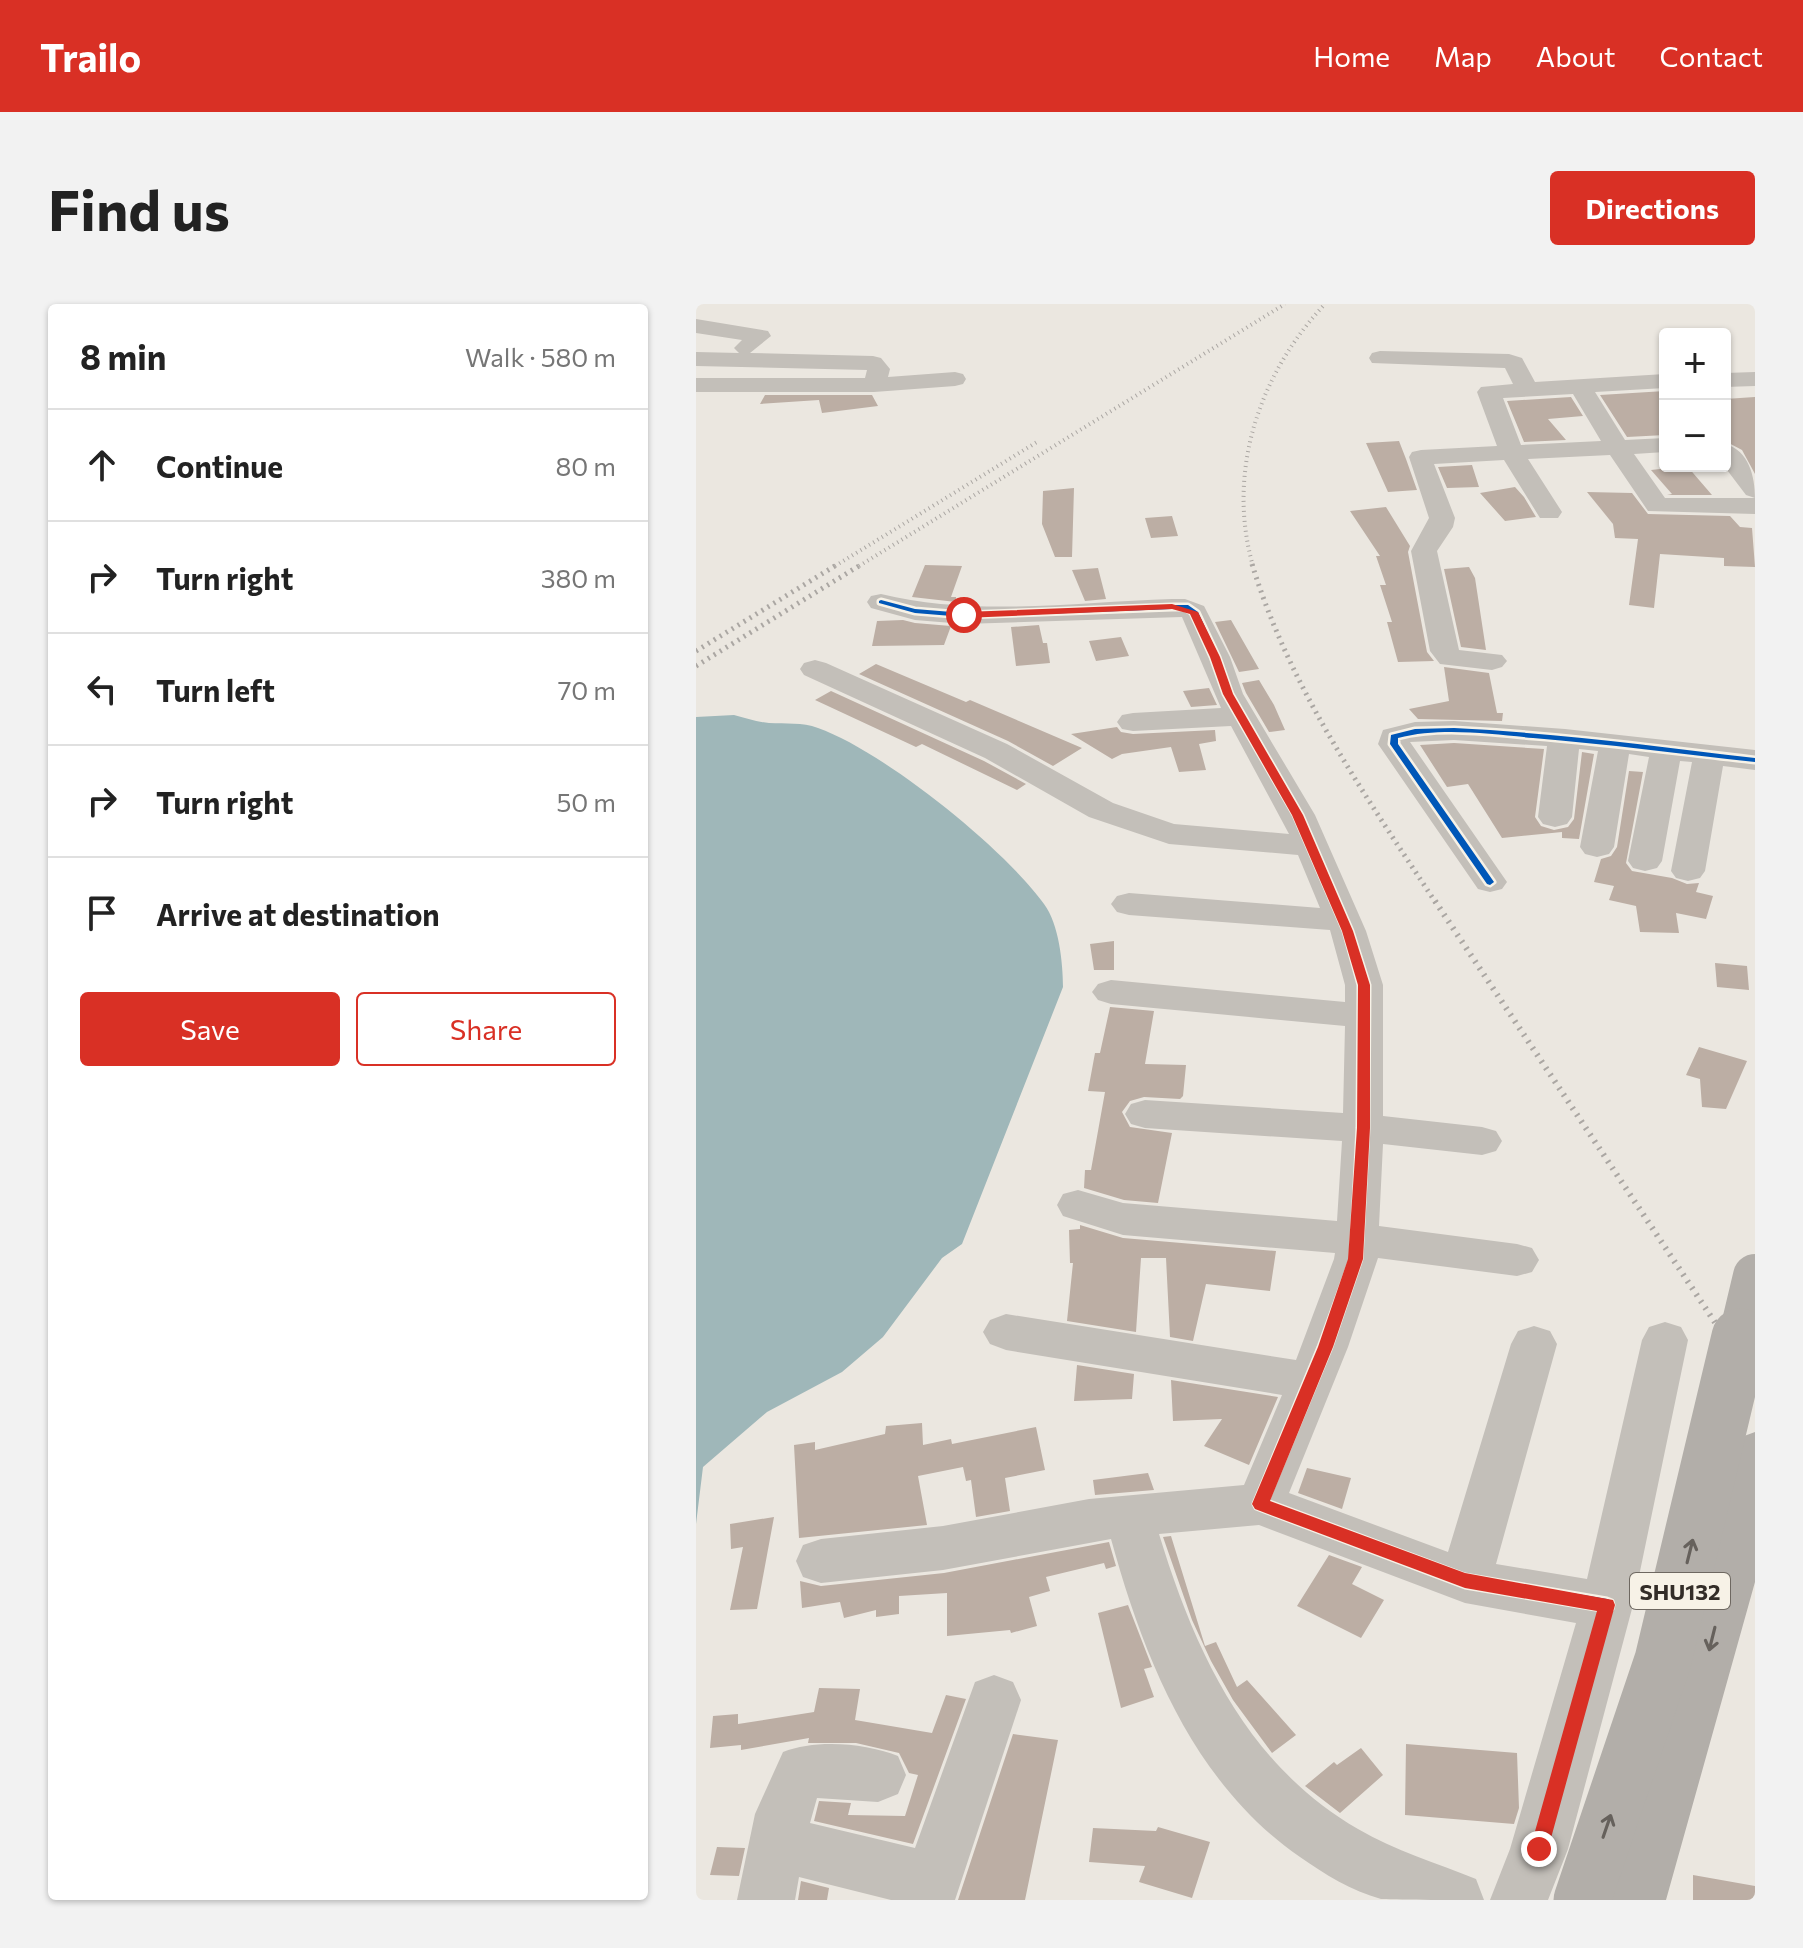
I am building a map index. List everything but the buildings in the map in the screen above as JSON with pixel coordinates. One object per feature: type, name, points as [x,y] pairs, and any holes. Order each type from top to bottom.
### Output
[{"type":"main road","name":"SHU132","points":[[1582,1900],[1663,1660],[1755,1276]]},
{"type":"main road","name":"SHU132","points":[[1634,1900],[1703,1672],[1744,1515],[1755,1454]]},
{"type":"street","points":[[696,326],[760,336],[745,348]]},
{"type":"street","points":[[696,347],[839,351]]},
{"type":"street","points":[[1380,358],[1509,361],[1514,363],[1527,389]]},
{"type":"street","points":[[696,359],[873,363],[879,369],[874,385]]},
{"type":"street","points":[[696,385],[826,388],[955,379]]},
{"type":"street","points":[[1731,380],[1755,379]]},
{"type":"street","points":[[1549,512],[1512,453],[1489,392],[1659,381]]},
{"type":"street","points":[[1580,386],[1657,506],[1755,506]]},
{"type":"street","points":[[1492,661],[1450,658],[1445,651],[1424,551],[1425,544],[1439,530],[1442,515],[1421,457],[1659,446]]},
{"type":"street","points":[[1731,446],[1755,490]]},
{"type":"street","points":[[881,602],[915,611],[964,615],[1185,607],[1194,612],[1228,694],[1298,815],[1342,920],[1364,985],[1363,1128],[1356,1259],[1311,1381],[1260,1504]]},
{"type":"street","points":[[815,669],[996,751],[1101,810],[1169,834],[1311,846]]},
{"type":"street","points":[[1133,722],[1240,716]]},
{"type":"street","points":[[1490,882],[1394,744],[1394,737],[1401,731],[1432,728],[1564,738],[1755,760]]},
{"type":"street","points":[[1555,817],[1564,738]]},
{"type":"street","points":[[1597,847],[1615,744]]},
{"type":"street","points":[[1645,861],[1666,750]]},
{"type":"street","points":[[1688,871],[1709,755]]},
{"type":"street","points":[[1129,904],[1342,920]]},
{"type":"street","points":[[1111,992],[1364,1016]]},
{"type":"street","points":[[1145,1114],[1363,1128],[1482,1141]]},
{"type":"street","points":[[1078,1205],[1123,1219],[1357,1239],[1517,1260]]},
{"type":"street","points":[[1006,1332],[1311,1381]]},
{"type":"street","points":[[1519,1900],[1539,1849],[1607,1605],[1665,1340]]},
{"type":"street","points":[[1465,1581],[1534,1344]]},
{"type":"street","points":[[821,1561],[943,1548],[1089,1520],[1260,1504],[1465,1581],[1607,1605]]},
{"type":"street","points":[[1129,1516],[1156,1605],[1179,1662],[1211,1727],[1253,1779],[1300,1825],[1338,1850],[1455,1900]]},
{"type":"street","points":[[777,1843],[929,1890],[994,1700]]},
{"type":"street","points":[[1655,1900],[1708,1731]]},
{"type":"street","points":[[766,1900],[777,1843],[795,1780],[803,1771],[878,1775]]},
{"type":"water","points":[[734,715],[765,722],[812,726],[845,740],[908,779],[972,830],[1025,881],[1049,912],[1059,944],[1063,987],[962,1244],[942,1258],[883,1337],[842,1372],[767,1412],[703,1467],[696,1524],[696,717]]},
{"type":"railway","points":[[859,566],[1285,304]]},
{"type":"railway","points":[[1253,566],[1246,531],[1244,495],[1254,426],[1282,361],[1325,304]]},
{"type":"railway","points":[[835,566],[1037,442]]},
{"type":"railway","points":[[696,651],[838,564]]},
{"type":"railway","points":[[696,666],[862,564]]},
{"type":"railway","points":[[1252,564],[1268,610],[1308,698],[1436,903]]},
{"type":"railway","points":[[1435,901],[1726,1339]]},
{"type":"railway","points":[[1725,1337],[1755,1382]]},
{"type":"cycle path","points":[[881,602],[915,611],[964,615],[1172,607],[1185,607],[1194,612],[1228,694],[1298,815],[1348,931],[1364,985],[1363,1128],[1356,1259],[1325,1347],[1260,1504],[1465,1581],[1607,1605]]},
{"type":"cycle path","points":[[1490,882],[1394,744],[1394,737],[1415,731],[1506,733],[1755,760]]},
{"type":"route","points":[[964,615],[1172,607],[1185,607],[1194,612],[1228,694],[1298,815],[1348,931],[1364,985],[1363,1128],[1356,1259],[1325,1347],[1260,1504],[1465,1581],[1607,1605],[1539,1849]]}]
